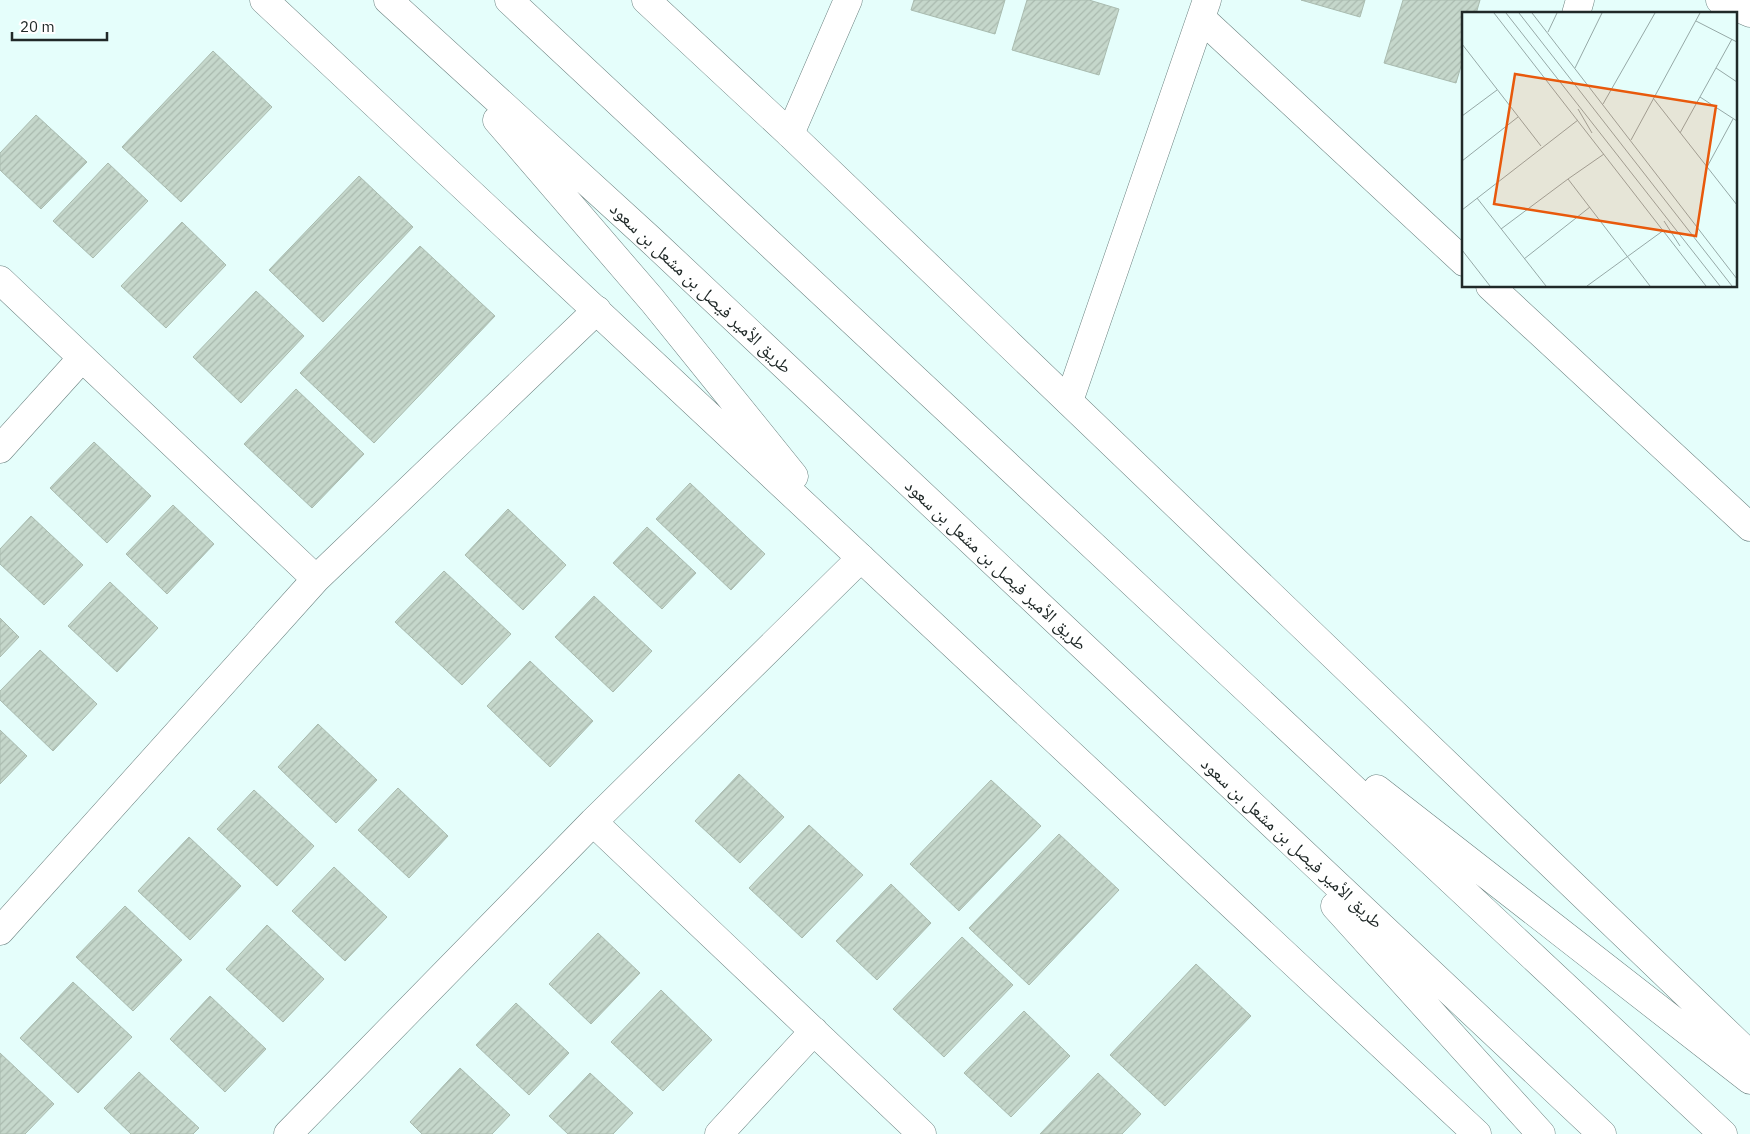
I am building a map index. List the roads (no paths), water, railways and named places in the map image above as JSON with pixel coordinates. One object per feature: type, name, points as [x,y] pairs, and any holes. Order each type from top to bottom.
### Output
[{"type":"main road","points":[[264,0],[597,310],[1471,1132]]},
{"type":"main road","name":"طريق الأمير فيصل بن مشعل بن سعود","points":[[388,0],[652,241],[1602,1134]]},
{"type":"main road","points":[[509,0],[1723,1134]]},
{"type":"main road","points":[[646,0],[790,134],[1750,1055]]},
{"type":"main road","points":[[790,134],[848,0]]},
{"type":"main road","points":[[1720,0],[1750,14]]},
{"type":"main road","points":[[1069,402],[1204,9],[1462,260]]},
{"type":"main road","points":[[419,29],[652,300],[861,558]]},
{"type":"main road","points":[[0,280],[316,579]]},
{"type":"main road","points":[[1492,288],[1750,527]]},
{"type":"main road","points":[[0,931],[316,579],[597,310]]},
{"type":"main road","points":[[0,449],[82,358]]},
{"type":"main road","points":[[288,1134],[593,822],[861,558]]},
{"type":"main road","points":[[1237,680],[1750,1080]]},
{"type":"main road","points":[[1211,767],[1540,1134]]},
{"type":"main road","points":[[593,822],[922,1134]]},
{"type":"main road","points":[[719,1134],[814,1032]]}]
